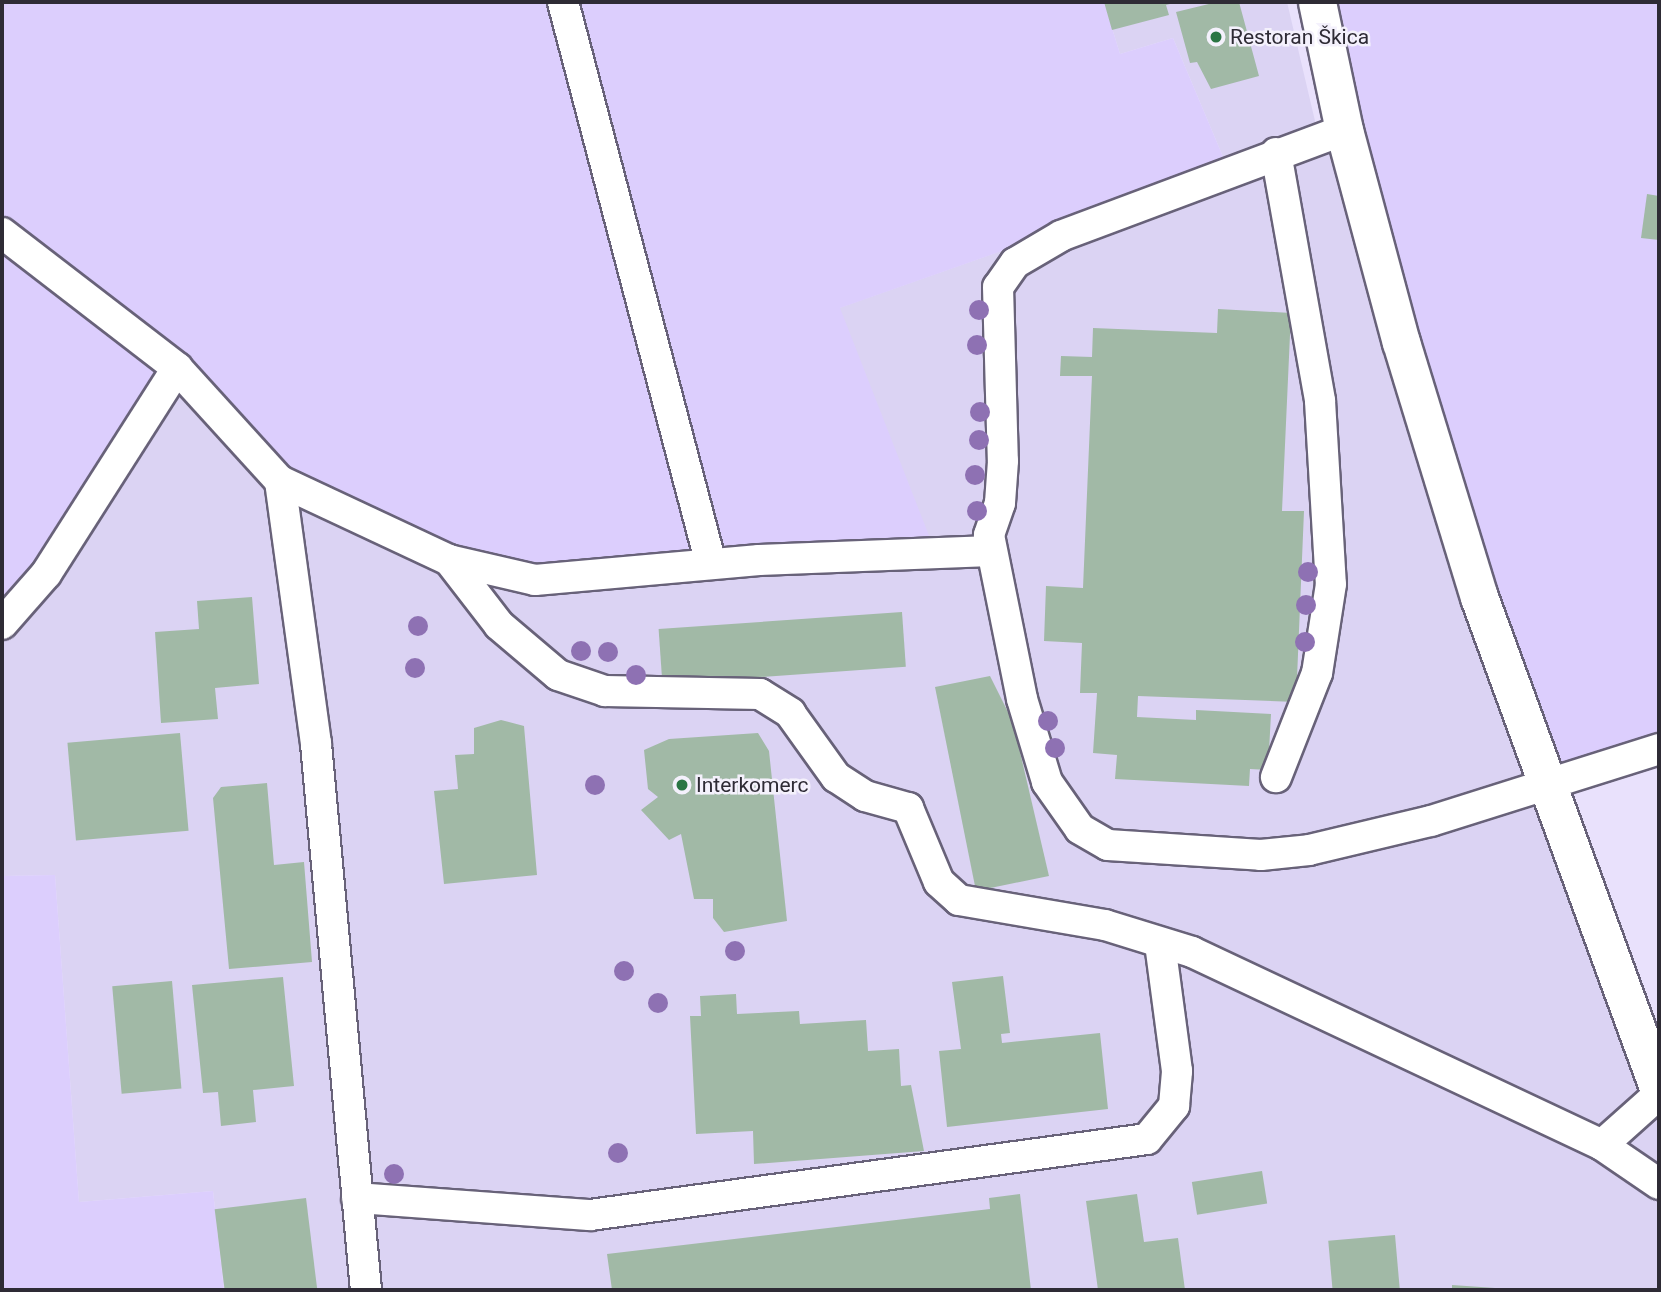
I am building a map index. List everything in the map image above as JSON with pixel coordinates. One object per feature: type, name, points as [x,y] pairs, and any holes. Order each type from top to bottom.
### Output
[{"type":"main road","points":[[1317,2],[1344,130],[1479,597],[1551,786],[1659,1092]]},
{"type":"street","points":[[563,2],[711,564]]},
{"type":"street","points":[[1344,130],[1276,153],[1061,236],[1015,263],[998,287],[1003,461],[991,551],[1022,699],[1047,782],[1080,829],[1108,845],[1210,856],[1310,850],[1551,786],[1659,749]]},
{"type":"street","points":[[1276,153],[1320,401],[1331,584],[1317,673],[1276,777]]},
{"type":"street","points":[[2,233],[177,368],[280,481],[449,560],[535,580],[711,564],[991,551]]},
{"type":"street","points":[[2,624],[46,573],[177,368]]},
{"type":"street","points":[[280,481],[316,744],[366,1290]]},
{"type":"street","points":[[449,560],[499,625],[558,675],[605,691],[760,694],[790,713],[836,777],[865,796],[908,808],[939,882],[959,900],[1105,925],[1192,952],[1602,1145],[1659,1184]]},
{"type":"street","points":[[357,1198],[590,1215],[1147,1139],[1174,1107],[1177,1071],[1160,943]]},
{"type":"street","points":[[1602,1145],[1659,1092]]},
{"type":"shaded area","points":[[2,2],[1104,2],[1120,54],[1173,38],[1229,171],[840,308],[935,551],[535,580],[280,481],[177,368],[2,624]]},
{"type":"shaded area","points":[[1104,2],[1287,2],[1319,138],[1344,130],[1659,1090],[1659,1290],[224,1290],[213,1191],[79,1202],[55,875],[2,876],[2,624],[177,368],[934,550],[839,308],[1229,171],[1173,38],[1120,54]]},
{"type":"shaded area","points":[[1317,2],[1659,2],[1659,749],[1551,786]]},
{"type":"shaded area","points":[[55,875],[79,1202],[213,1191],[224,1290],[2,1290],[2,876]]},
{"type":"building","points":[[1104,2],[1174,3],[1166,5],[1169,15],[1112,30]]},
{"type":"building","name":"Restoran Škica","points":[[1217,2],[1239,2],[1259,76],[1211,89],[1197,62],[1190,63],[1176,12]]},
{"type":"building","points":[[1647,194],[1659,196],[1659,240],[1641,238]]},
{"type":"building","points":[[1218,309],[1291,313],[1282,511],[1304,511],[1296,702],[1138,696],[1137,717],[1196,720],[1196,710],[1271,714],[1268,770],[1250,769],[1249,786],[1115,779],[1117,755],[1093,753],[1097,693],[1080,693],[1082,643],[1044,641],[1046,586],[1083,588],[1092,376],[1060,376],[1061,356],[1092,357],[1093,328],[1217,333]]},
{"type":"building","points":[[252,597],[259,684],[215,688],[218,719],[161,723],[155,632],[199,629],[197,601]]},
{"type":"building","points":[[902,612],[906,667],[662,684],[659,629]]},
{"type":"building","points":[[990,676],[1013,722],[1049,876],[976,891],[935,687]]},
{"type":"building","points":[[501,720],[524,726],[537,875],[444,884],[434,791],[458,789],[455,755],[474,754],[474,728]]},
{"type":"building","points":[[180,733],[189,831],[76,840],[67,743]]},
{"type":"building","points":[[758,733],[769,751],[787,921],[724,932],[713,918],[713,899],[694,899],[681,834],[669,840],[641,810],[658,797],[648,789],[644,750],[669,739]]},
{"type":"building","points":[[267,783],[274,865],[304,862],[312,962],[229,969],[213,798],[221,787]]},
{"type":"building","points":[[1003,976],[1010,1033],[1001,1034],[1002,1043],[1100,1033],[1108,1109],[947,1127],[939,1051],[961,1049],[952,982]]},
{"type":"building","points":[[283,977],[294,1086],[253,1090],[256,1122],[221,1126],[218,1092],[203,1093],[192,985]]},
{"type":"building","points":[[172,981],[181,1089],[122,1094],[112,986]]},
{"type":"building","points":[[736,994],[737,1014],[799,1011],[800,1024],[866,1020],[868,1051],[899,1049],[901,1086],[911,1085],[924,1151],[754,1164],[753,1131],[696,1134],[690,1016],[701,1016],[700,996]]},
{"type":"building","points":[[1262,1171],[1267,1204],[1197,1215],[1192,1182]]},
{"type":"building","points":[[1020,1194],[1031,1290],[612,1290],[607,1254],[990,1209],[989,1198]]},
{"type":"building","points":[[1137,1194],[1144,1242],[1178,1238],[1185,1290],[1098,1290],[1086,1201]]},
{"type":"building","points":[[306,1198],[317,1290],[225,1290],[215,1209]]},
{"type":"building","points":[[1395,1235],[1400,1290],[1333,1290],[1328,1241]]},
{"type":"building","points":[[1452,1285],[1495,1288],[1495,1290],[1452,1290]]},
{"type":"place","name":"Restoran Škica","points":[[1216,37]]},
{"type":"place","name":"Interkomerc","points":[[682,785]]}]
